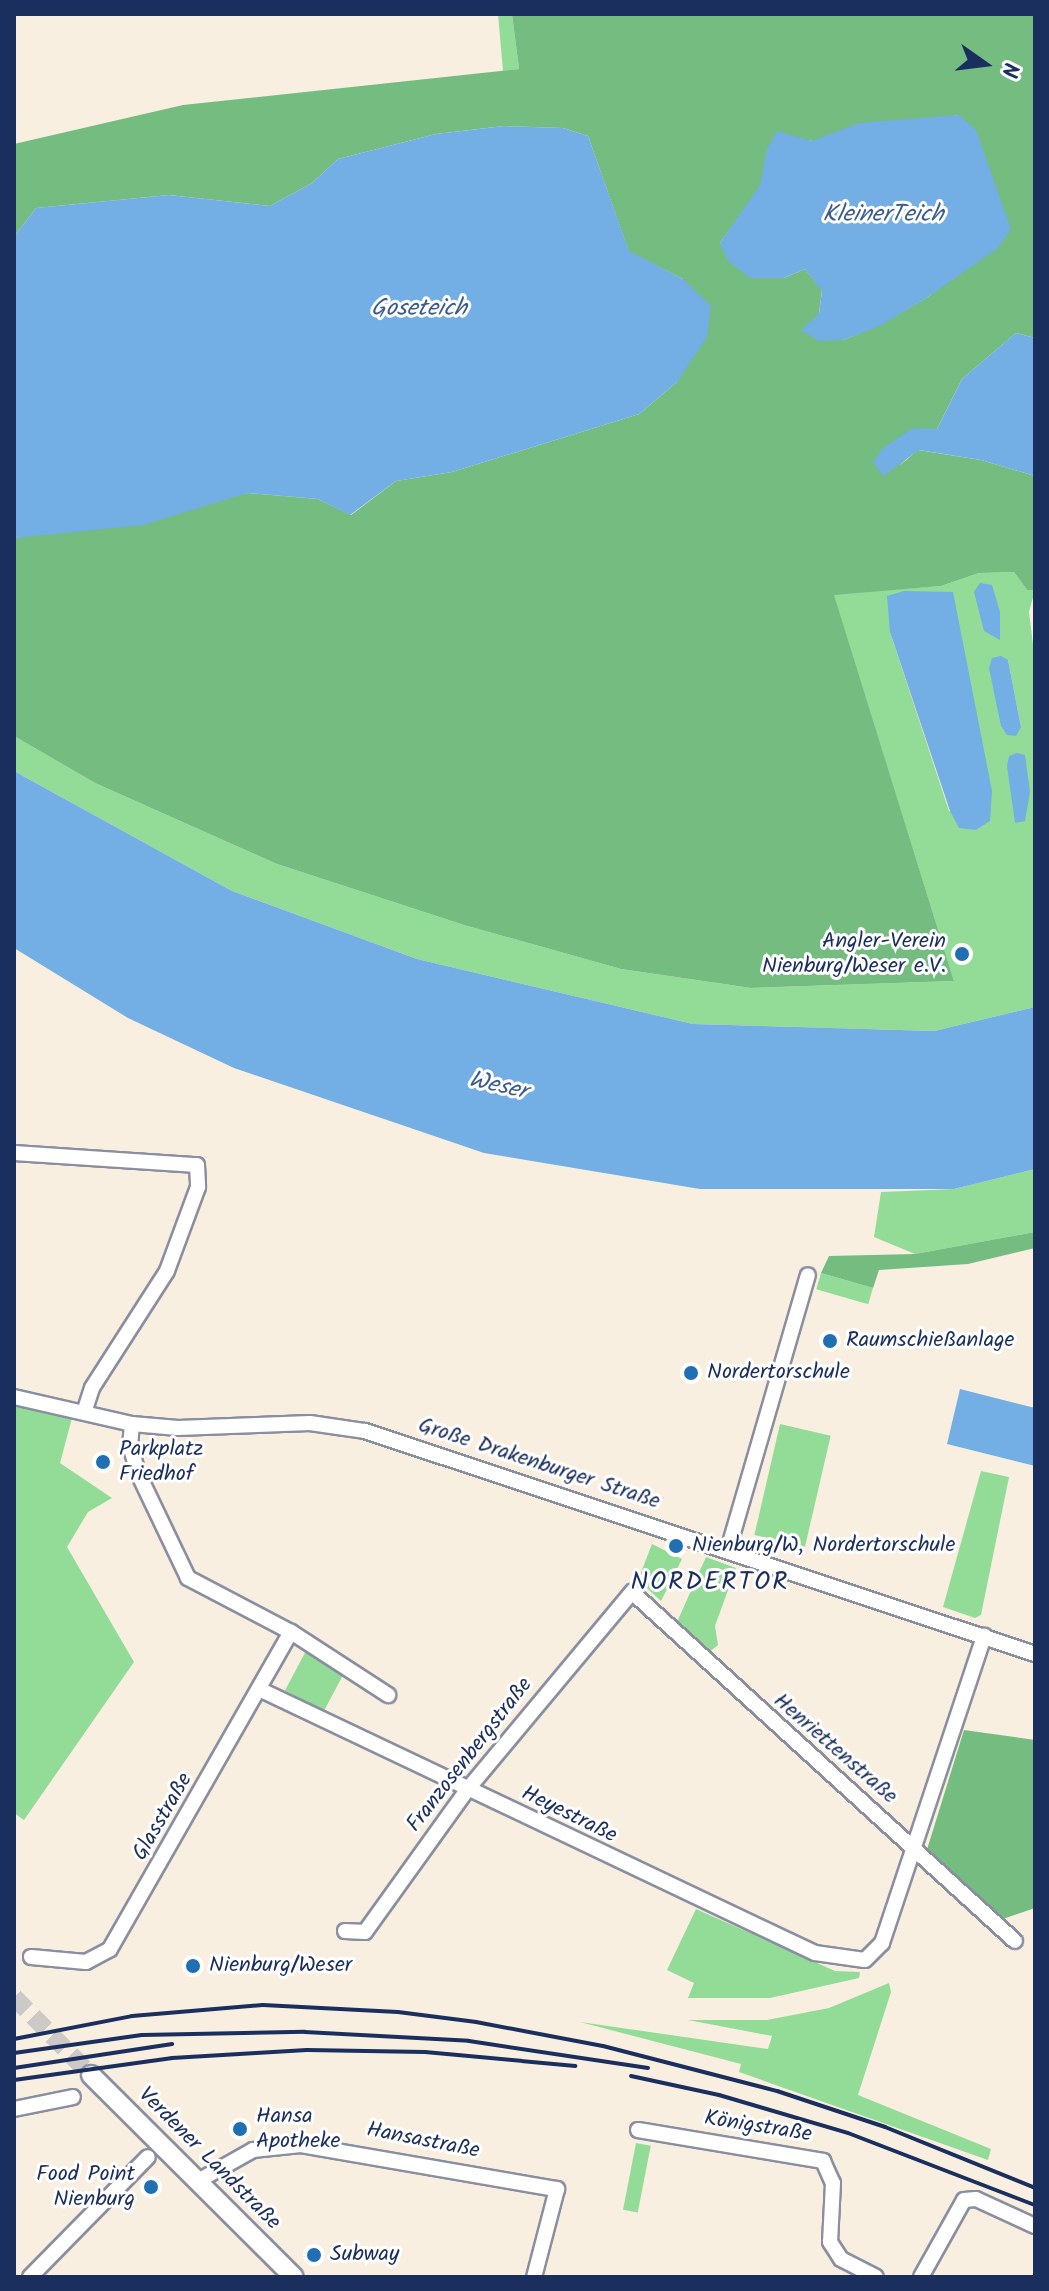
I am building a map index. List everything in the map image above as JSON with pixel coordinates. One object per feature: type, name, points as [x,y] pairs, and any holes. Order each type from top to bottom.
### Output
[{"type":"main road","name":"Verdener Landstraße","points":[[91,2075],[294,2277]]},
{"type":"street","points":[[14,1153],[197,1165],[198,1187],[167,1271],[92,1388],[84,1412]]},
{"type":"street","points":[[728,1550],[808,1275]]},
{"type":"street","name":"Große Drakenburger Straße","points":[[14,1397],[132,1424],[337,1424],[728,1550],[1035,1654]]},
{"type":"street","points":[[132,1424],[130,1445],[138,1473],[185,1574],[291,1632],[388,1695]]},
{"type":"street","name":"Franzosenbergstraße","points":[[345,1931],[365,1932],[467,1790],[628,1592]]},
{"type":"street","name":"Henriettenstraße","points":[[628,1592],[636,1594],[739,1695],[914,1847],[1015,1941]]},
{"type":"street","name":"Glasstraße","points":[[31,1957],[86,1962],[110,1949],[261,1690],[291,1632]]},
{"type":"street","points":[[914,1847],[984,1636]]},
{"type":"street","name":"Heyestraße","points":[[261,1690],[815,1953],[865,1960],[882,1943],[914,1847]]},
{"type":"street","points":[[14,2109],[73,2097]]},
{"type":"street","name":"Königstraße","points":[[638,2130],[823,2161],[833,2183],[830,2242],[841,2259],[876,2277]]},
{"type":"street","name":"Hansastraße","points":[[198,2181],[253,2150],[301,2145],[557,2189],[534,2277]]},
{"type":"street","points":[[30,2277],[148,2157]]},
{"type":"street","points":[[921,2277],[964,2200],[976,2199],[1035,2226]]},
{"type":"green space","points":[[498,14],[512,14],[519,69],[503,71]]},
{"type":"green space","points":[[512,14],[1035,14],[1035,338],[1016,333],[962,379],[937,429],[899,466],[918,450],[981,460],[1035,476],[1035,590],[1027,590],[1014,572],[979,573],[941,586],[834,595],[954,981],[751,988],[621,969],[464,925],[277,864],[95,783],[14,736],[14,538],[248,493],[318,499],[351,515],[396,481],[452,472],[639,414],[677,382],[683,279],[629,252],[588,136],[563,128],[504,126],[436,134],[338,159],[312,183],[270,206],[169,195],[36,208],[14,237],[14,144],[183,105],[519,69]],"holes":[[[959,115],[931,295],[880,325],[843,340],[819,314],[822,290],[805,269],[784,278],[720,243],[795,139],[813,141]]]},
{"type":"green space","points":[[1014,572],[1027,590],[1035,590],[1029,612],[1035,661],[1035,1007],[934,1031],[693,1024],[417,959],[232,891],[14,771],[14,736],[95,783],[277,864],[464,925],[621,969],[751,988],[954,981],[833,594],[941,586],[979,573]],"holes":[[[890,632],[990,821],[949,811]],[[1008,660],[1021,727],[989,668]]]},
{"type":"green space","points":[[1035,1169],[1035,1232],[915,1254],[874,1237],[881,1192],[954,1189]]},
{"type":"green space","points":[[1035,1232],[1035,1248],[968,1264],[879,1270],[873,1288],[821,1273],[829,1256],[915,1254]]},
{"type":"green space","points":[[821,1273],[873,1288],[868,1304],[816,1289]]},
{"type":"green space","points":[[14,1406],[72,1418],[60,1463],[112,1498],[88,1512],[67,1547],[134,1662],[24,1820],[14,1813]]},
{"type":"green space","points":[[780,1424],[831,1436],[805,1547],[754,1535]]},
{"type":"green space","points":[[981,1471],[1009,1477],[981,1615],[975,1618],[943,1607]]},
{"type":"green space","points":[[652,1544],[682,1559],[661,1601],[638,1580]]},
{"type":"green space","points":[[706,1557],[736,1568],[715,1626],[718,1645],[708,1653],[677,1622]]},
{"type":"green space","points":[[307,1649],[346,1670],[324,1711],[285,1690]]},
{"type":"green space","points":[[964,1730],[1035,1740],[1035,1908],[997,1921],[925,1856]]},
{"type":"green space","points":[[696,1909],[835,1971],[860,1972],[859,1978],[770,1998],[688,1998],[694,1983],[667,1970]]},
{"type":"green space","points":[[889,1983],[891,1992],[858,2095],[991,2149],[988,2160],[739,2072],[741,2064],[580,2022],[768,2049],[772,2036],[688,2020],[767,2020],[829,2008]]},
{"type":"green space","points":[[636,2143],[651,2146],[638,2213],[623,2210]]},
{"type":"water","name":"KleinerTeich","points":[[959,115],[976,130],[1011,229],[998,248],[931,295],[880,326],[843,340],[819,341],[801,330],[819,314],[822,291],[805,269],[784,278],[750,278],[728,261],[720,243],[760,185],[767,149],[777,131],[812,141],[859,123]]},
{"type":"water","name":"Goseteich","points":[[504,126],[563,128],[588,136],[629,251],[683,279],[711,306],[707,337],[677,382],[639,414],[452,472],[396,481],[350,515],[318,499],[248,493],[143,525],[14,538],[14,237],[36,208],[169,195],[270,206],[312,183],[338,159],[436,134]]},
{"type":"water","points":[[1016,333],[1035,338],[1035,476],[981,460],[919,450],[883,476],[873,462],[883,448],[913,428],[937,429],[962,379]]},
{"type":"water","points":[[980,583],[992,585],[1000,612],[1000,640],[984,631],[974,592]]},
{"type":"water","points":[[904,591],[953,592],[992,791],[990,821],[976,830],[959,828],[950,811],[890,632],[887,596]]},
{"type":"water","points":[[1001,656],[1008,660],[1021,727],[1016,736],[1007,735],[1001,726],[989,668],[992,658]]},
{"type":"water","points":[[1017,753],[1025,755],[1030,792],[1025,821],[1015,823],[1007,766],[1009,756]]},
{"type":"water","name":"Weser","points":[[14,771],[232,891],[417,959],[693,1024],[934,1031],[1035,1007],[1035,1169],[954,1189],[700,1189],[484,1153],[234,1068],[128,1018],[14,948]]},
{"type":"water","points":[[960,1389],[1035,1408],[1035,1466],[947,1444]]},
{"type":"tunnel","points":[[14,1997],[91,2075]]},
{"type":"railway","points":[[14,2039],[132,2016],[263,2005],[398,2012],[476,2022],[603,2046],[777,2091],[885,2127],[1035,2188]]},
{"type":"railway","points":[[14,2053],[142,2035],[305,2032],[469,2041],[648,2068]]},
{"type":"railway","points":[[14,2068],[172,2044]]},
{"type":"railway","points":[[14,2080],[172,2058],[307,2050],[425,2052],[575,2066]]},
{"type":"railway","points":[[631,2076],[719,2095],[848,2133],[1035,2205]]},
{"type":"place","name":"Angler-Verein Nienburg/Weser e.V.","points":[[962,954]]},
{"type":"place","name":"Raumschießanlage","points":[[830,1341]]},
{"type":"place","name":"Nordertorschule","points":[[691,1373]]},
{"type":"place","name":"Parkplatz Friedhof","points":[[103,1462]]},
{"type":"place","name":"Nienburg/W, Nordertorschule","points":[[676,1546]]},
{"type":"place","name":"Nienburg/Weser","points":[[193,1966]]},
{"type":"place","name":"Hansa Apotheke","points":[[240,2129]]},
{"type":"place","name":"Food Point Nienburg","points":[[151,2187]]},
{"type":"place","name":"Subway","points":[[314,2255]]},
{"type":"district","name":"NORDERTOR","points":[[710,1583]]}]
